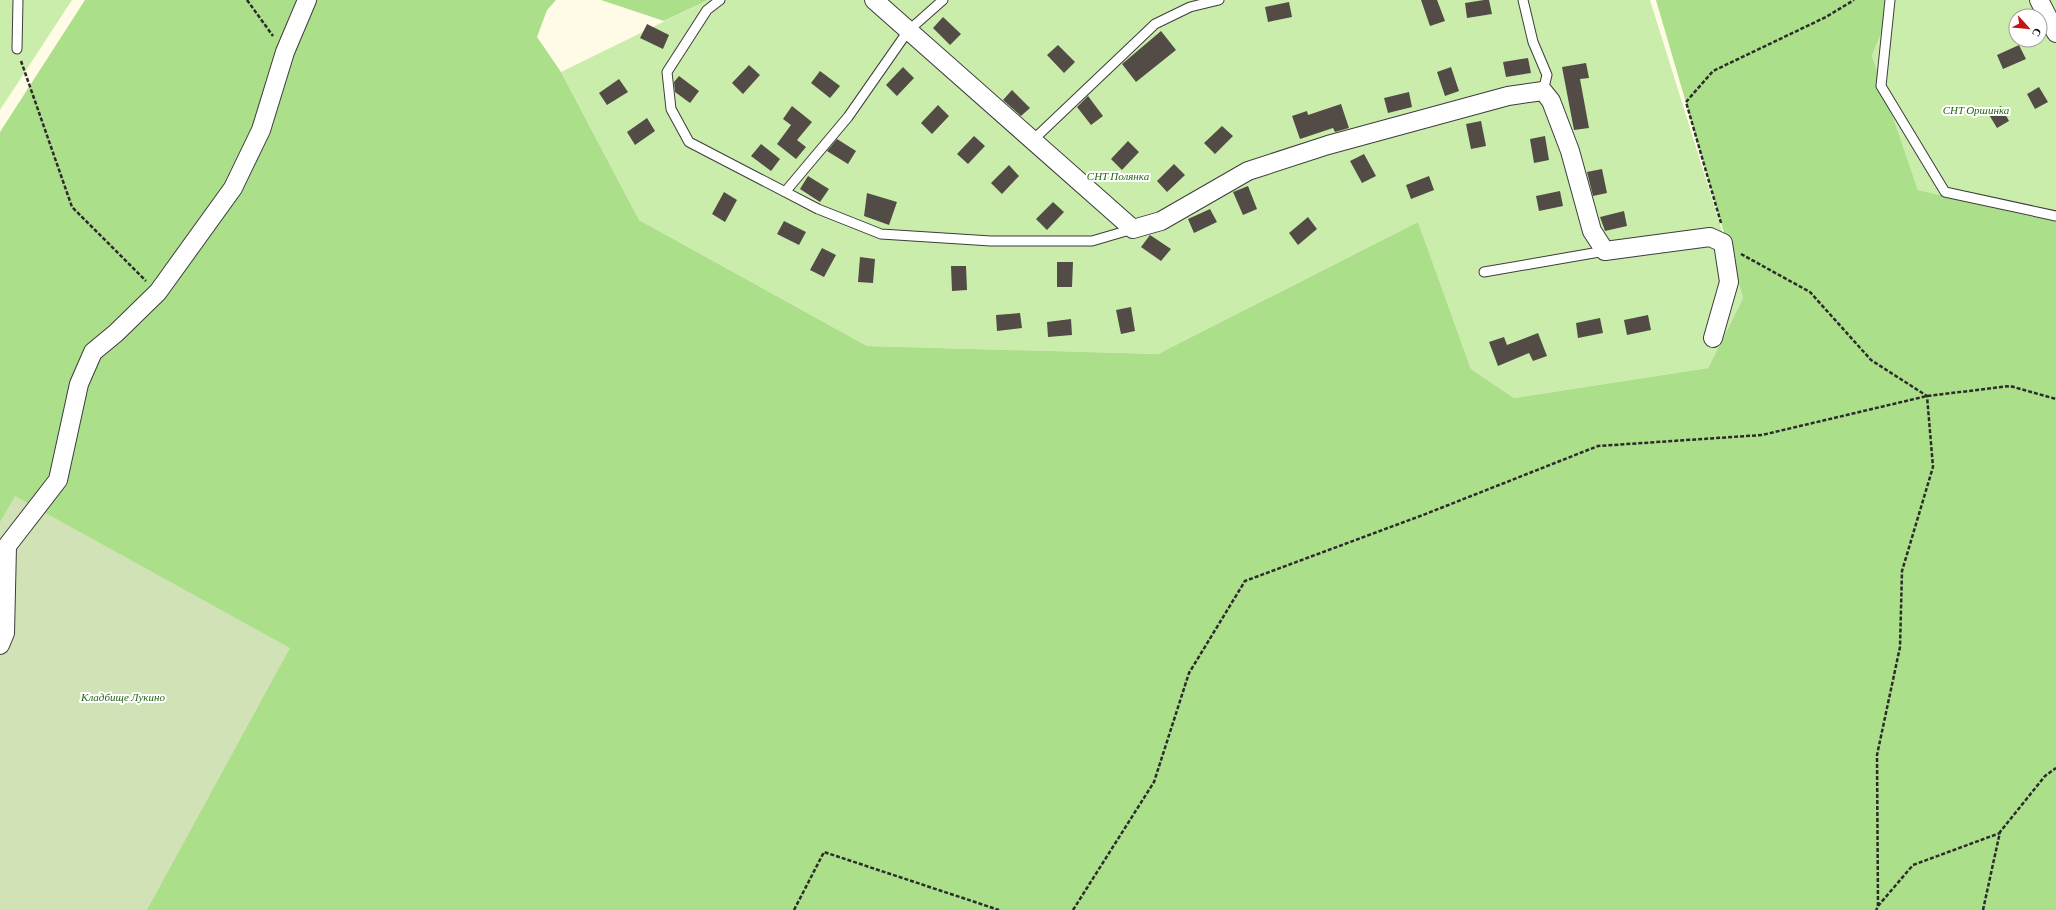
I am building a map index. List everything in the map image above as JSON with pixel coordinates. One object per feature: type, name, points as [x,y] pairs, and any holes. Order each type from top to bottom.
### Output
[{"type":"street","points":[[0,645],[5,633],[7,546],[58,480],[79,384],[93,352],[116,333],[158,292],[233,188],[261,130],[285,52],[307,0]]},
{"type":"street","points":[[874,0],[1133,229],[1161,221],[1248,171],[1335,143],[1508,96],[1543,91],[1551,101],[1570,150],[1592,230],[1605,251],[1710,237],[1723,243],[1729,282],[1713,338]]},
{"type":"street","points":[[2038,0],[2056,33]]},
{"type":"lane","points":[[17,49],[18,0]]},
{"type":"lane","points":[[720,0],[708,10],[667,72],[671,109],[689,142],[818,209],[880,234],[991,241],[1092,241],[1133,229]]},
{"type":"lane","points":[[786,192],[848,117],[908,31],[943,0]]},
{"type":"lane","points":[[1033,140],[1155,24],[1190,7],[1218,0]]},
{"type":"lane","points":[[1523,0],[1534,42],[1547,75],[1543,91]]},
{"type":"lane","points":[[1890,0],[1881,86],[1945,192],[2056,216]]},
{"type":"lane","points":[[1484,272],[1605,251]]},
{"type":"path","points":[[247,0],[285,52]]},
{"type":"path","points":[[1854,0],[1826,17],[1713,71],[1686,102],[1726,239],[1723,243],[1810,292],[1871,360],[1926,396]]},
{"type":"path","points":[[17,49],[72,207],[158,292]]},
{"type":"path","points":[[1073,910],[1154,782],[1189,673],[1245,581],[1423,515],[1598,446],[1762,435],[1926,396],[2010,386],[2056,399]]},
{"type":"path","points":[[1877,908],[1877,755],[1900,647],[1902,571],[1933,467],[1926,396]]},
{"type":"path","points":[[1984,910],[2000,832],[2045,776],[2056,768]]},
{"type":"path","points":[[1877,908],[1913,865],[2000,832]]},
{"type":"path","points":[[794,910],[824,852],[999,910]]},
{"type":"green space","points":[[0,0],[72,0],[0,110]]},
{"type":"green space","points":[[85,0],[556,0],[547,10],[537,37],[561,72],[639,220],[867,346],[1158,354],[1418,222],[1471,369],[1514,398],[1708,368],[1743,298],[1656,0],[1894,0],[1872,56],[1918,190],[2056,221],[2056,910],[0,910],[0,132]]},
{"type":"green space","points":[[601,0],[708,0],[664,21]]},
{"type":"green space","name":"СНТ Полянка","points":[[708,0],[1650,0],[1743,298],[1708,368],[1514,398],[1471,369],[1418,222],[1158,354],[867,346],[639,220],[561,72]]},
{"type":"green space","name":"СНТ Оршинка","points":[[1894,0],[2056,0],[2056,221],[1918,190],[1872,56]]},
{"type":"green space","name":"Кладбище Лукино","points":[[15,496],[290,648],[147,910],[0,910],[0,522]]},
{"type":"building","points":[[1421,0],[1437,0],[1445,21],[1430,26]]},
{"type":"building","points":[[1489,0],[1492,14],[1467,18],[1465,3]]},
{"type":"building","points":[[1289,2],[1292,17],[1268,22],[1265,7]]},
{"type":"building","points":[[943,17],[961,34],[950,45],[933,28]]},
{"type":"building","points":[[647,24],[669,35],[663,49],[640,38]]},
{"type":"building","points":[[1161,31],[1176,50],[1136,82],[1122,64]]},
{"type":"building","points":[[1058,45],[1075,62],[1064,73],[1047,55]]},
{"type":"building","points":[[2012,48],[2020,48],[2026,59],[2003,69],[1997,55]]},
{"type":"building","points":[[1528,58],[1531,73],[1506,77],[1503,62]]},
{"type":"building","points":[[1586,63],[1589,78],[1580,79],[1589,128],[1574,130],[1562,67]]},
{"type":"building","points":[[749,65],[760,75],[743,94],[732,83]]},
{"type":"building","points":[[903,67],[914,78],[897,96],[886,85]]},
{"type":"building","points":[[1451,67],[1459,91],[1445,96],[1437,72]]},
{"type":"building","points":[[820,71],[840,86],[830,98],[811,83]]},
{"type":"building","points":[[679,76],[699,91],[690,103],[675,92],[674,82]]},
{"type":"building","points":[[619,79],[628,92],[607,105],[599,93]]},
{"type":"building","points":[[2039,87],[2048,102],[2035,109],[2027,94]]},
{"type":"building","points":[[1012,90],[1030,108],[1021,116],[1003,100]]},
{"type":"building","points":[[1409,92],[1412,107],[1388,113],[1384,98]]},
{"type":"building","points":[[1088,96],[1103,116],[1091,125],[1077,107]]},
{"type":"building","points":[[1341,104],[1349,128],[1335,132],[1333,128],[1300,139],[1292,116],[1307,111],[1308,115]]},
{"type":"building","points":[[938,105],[949,116],[932,134],[921,123]]},
{"type":"building","points":[[792,106],[812,122],[797,140],[806,147],[796,159],[777,144],[791,125],[783,119]]},
{"type":"building","points":[[2001,106],[2009,121],[1997,128],[1988,113]]},
{"type":"building","points":[[647,118],[655,131],[635,145],[627,132]]},
{"type":"building","points":[[1481,121],[1486,146],[1471,149],[1466,124]]},
{"type":"building","points":[[1222,126],[1233,136],[1215,154],[1204,143]]},
{"type":"building","points":[[974,136],[985,146],[968,164],[957,154]]},
{"type":"building","points":[[1545,136],[1549,160],[1534,163],[1530,139]]},
{"type":"building","points":[[837,139],[856,151],[848,164],[827,151]]},
{"type":"building","points":[[1128,141],[1139,152],[1122,170],[1111,159]]},
{"type":"building","points":[[761,144],[780,159],[771,171],[751,156]]},
{"type":"building","points":[[1364,154],[1376,176],[1362,183],[1350,161]]},
{"type":"building","points":[[1174,164],[1185,175],[1167,192],[1157,181]]},
{"type":"building","points":[[1009,165],[1019,176],[1002,194],[991,183]]},
{"type":"building","points":[[1602,169],[1607,193],[1593,196],[1587,172]]},
{"type":"building","points":[[808,176],[829,189],[820,202],[800,189]]},
{"type":"building","points":[[1429,176],[1434,190],[1411,199],[1406,185]]},
{"type":"building","points":[[1248,186],[1257,209],[1243,215],[1233,192]]},
{"type":"building","points":[[1560,191],[1563,206],[1539,211],[1536,196]]},
{"type":"building","points":[[724,192],[737,200],[725,222],[712,214]]},
{"type":"building","points":[[867,193],[897,202],[889,225],[864,216]]},
{"type":"building","points":[[1053,202],[1064,212],[1047,230],[1036,219]]},
{"type":"building","points":[[1210,209],[1217,222],[1194,233],[1188,219]]},
{"type":"building","points":[[1624,211],[1627,226],[1605,231],[1600,217]]},
{"type":"building","points":[[1308,217],[1317,229],[1298,245],[1289,233]]},
{"type":"building","points":[[784,221],[806,232],[799,245],[777,234]]},
{"type":"building","points":[[1150,235],[1171,249],[1161,261],[1141,247]]},
{"type":"building","points":[[822,248],[836,255],[824,277],[810,270]]},
{"type":"building","points":[[860,257],[875,259],[873,283],[858,282]]},
{"type":"building","points":[[1057,262],[1073,262],[1072,287],[1057,287]]},
{"type":"building","points":[[951,266],[966,266],[967,290],[952,291]]},
{"type":"building","points":[[1131,307],[1135,331],[1121,334],[1116,310]]},
{"type":"building","points":[[1020,313],[1022,328],[997,331],[996,315]]},
{"type":"building","points":[[1648,315],[1651,330],[1627,335],[1624,320]]},
{"type":"building","points":[[1600,318],[1603,333],[1578,338],[1576,323]]},
{"type":"building","points":[[1071,319],[1072,335],[1048,337],[1047,322]]},
{"type":"building","points":[[1538,333],[1547,356],[1533,361],[1529,353],[1498,366],[1489,342],[1504,337],[1507,345]]}]
